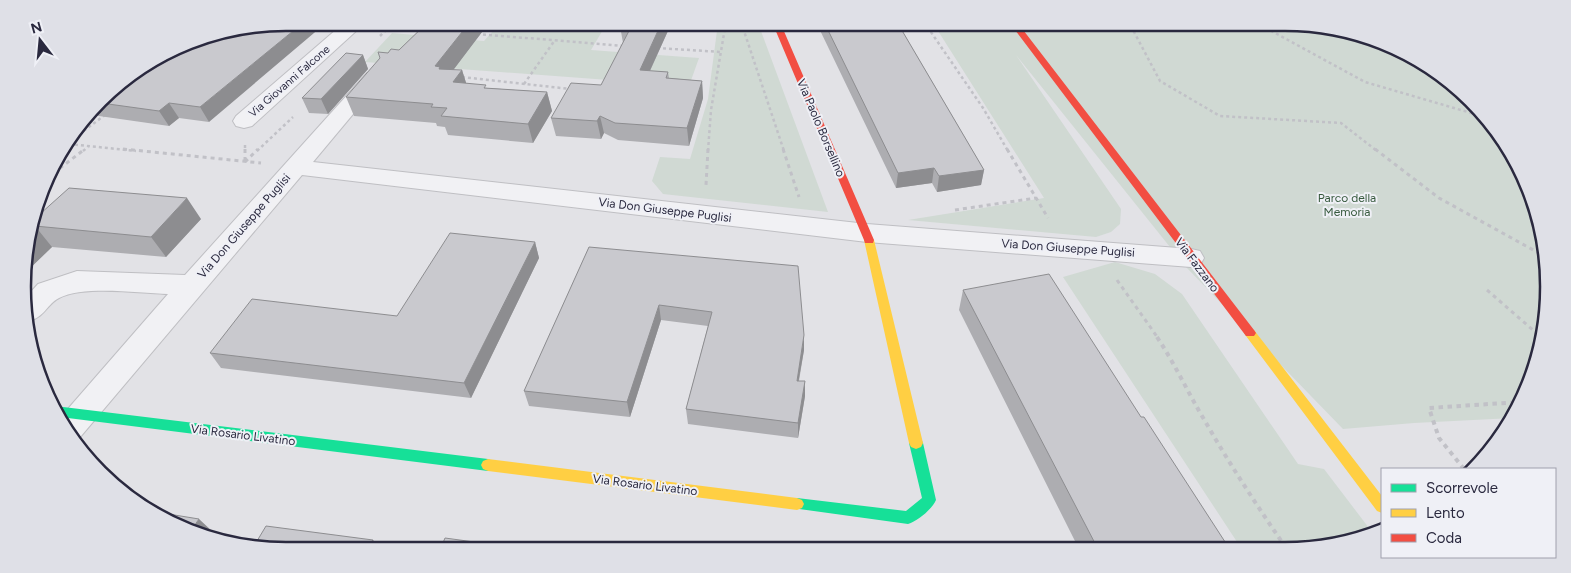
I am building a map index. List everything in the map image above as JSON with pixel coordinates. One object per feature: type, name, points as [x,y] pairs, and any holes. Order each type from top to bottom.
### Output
[{"type":"street","name":"Via Giovanni Falcone","points":[[244,121],[347,31]]},
{"type":"street","name":"Via Paolo Borsellino","points":[[780,31],[867,233]]},
{"type":"street","name":"Via Fazzano","points":[[1019,31],[1381,506]]},
{"type":"street","points":[[296,167],[376,75]]},
{"type":"street","name":"Via Don Giuseppe Puglisi","points":[[74,424],[192,285],[296,167],[867,233],[1192,258]]},
{"type":"street","name":"Via Rosario Livatino","points":[[74,424],[908,518],[929,500],[867,233]]},
{"type":"street","name":"Via Don Giuseppe Puglisi","points":[[32,306],[48,291],[78,281],[192,285]]},
{"type":"path","points":[[715,186],[706,185],[711,110],[724,31]]},
{"type":"path","points":[[930,31],[983,108],[1051,224]]},
{"type":"path","points":[[1134,31],[1160,82],[1220,116],[1341,123],[1439,198],[1538,253]]},
{"type":"path","points":[[1272,31],[1365,82],[1472,113]]},
{"type":"path","points":[[473,34],[627,46]]},
{"type":"path","points":[[523,84],[556,40]]},
{"type":"path","points":[[655,48],[721,52]]},
{"type":"path","points":[[456,76],[573,90]]},
{"type":"path","points":[[84,131],[106,115]]},
{"type":"path","points":[[74,145],[296,167]]},
{"type":"path","points":[[61,167],[88,146]]},
{"type":"path","points":[[1095,250],[1170,356],[1204,420],[1251,497],[1282,542]]},
{"type":"path","points":[[1487,290],[1536,332]]},
{"type":"path","points":[[1463,468],[1439,438],[1429,408],[1511,403]]},
{"type":"green space","points":[[493,31],[602,31],[591,50],[699,58],[689,86],[365,62],[392,33],[484,41]]},
{"type":"green space","points":[[717,31],[761,31],[828,212],[663,194],[652,181],[660,157],[690,159],[708,99]]},
{"type":"green space","name":"Parco della Memoria","points":[[938,31],[1284,31],[1318,33],[1367,45],[1412,65],[1440,84],[1476,118],[1506,159],[1526,204],[1538,253],[1540,286],[1538,320],[1526,369],[1503,418],[1343,429],[1186,267],[1016,55],[1121,209],[1120,224],[1111,232],[1096,237],[908,220],[1044,198]]},
{"type":"green space","points":[[1115,262],[1155,274],[1182,294],[1298,464],[1324,469],[1368,527],[1318,540],[1237,542],[1063,277]]},
{"type":"building","points":[[293,31],[200,107],[169,103],[159,111],[108,104],[131,84],[159,65],[204,45],[253,33]]},
{"type":"building","points":[[419,31],[463,31],[435,66],[440,67],[439,69],[462,70],[453,82],[486,85],[484,88],[547,92],[528,124],[441,116],[447,108],[431,107],[433,104],[346,97],[380,58],[378,52],[388,53],[391,49],[399,50]]},
{"type":"building","points":[[629,31],[658,31],[640,70],[668,72],[666,78],[702,81],[687,128],[615,123],[600,116],[597,121],[551,118],[571,83],[601,85]]},
{"type":"building","points":[[828,31],[902,31],[984,170],[939,176],[934,168],[898,173]]},
{"type":"building","points":[[346,53],[363,55],[321,99],[302,98]]},
{"type":"building","points":[[69,188],[187,198],[151,237],[39,226],[43,212]]},
{"type":"building","points":[[450,233],[535,242],[464,383],[210,353],[252,299],[397,316]]},
{"type":"building","points":[[589,247],[798,266],[804,335],[797,381],[805,381],[798,423],[686,409],[712,312],[659,305],[627,402],[524,391]]},
{"type":"building","points":[[1049,274],[1141,417],[1144,417],[1225,542],[1094,542],[963,290]]},
{"type":"building","points":[[174,515],[199,519],[195,524]]},
{"type":"building","points":[[266,526],[373,540],[372,542],[257,540]]},
{"type":"building","points":[[445,538],[474,542],[443,542]]},
{"type":"traffic: fast","points":[[64,412],[488,465]]},
{"type":"traffic: fast","points":[[797,504],[908,518],[929,500],[916,443]]},
{"type":"traffic: slow","points":[[869,240],[916,443]]},
{"type":"traffic: slow","points":[[1250,333],[1381,506]]},
{"type":"traffic: slow","points":[[488,465],[797,504]]},
{"type":"traffic: jam","points":[[780,31],[869,240]]},
{"type":"traffic: jam","points":[[1020,31],[1250,333]]}]
